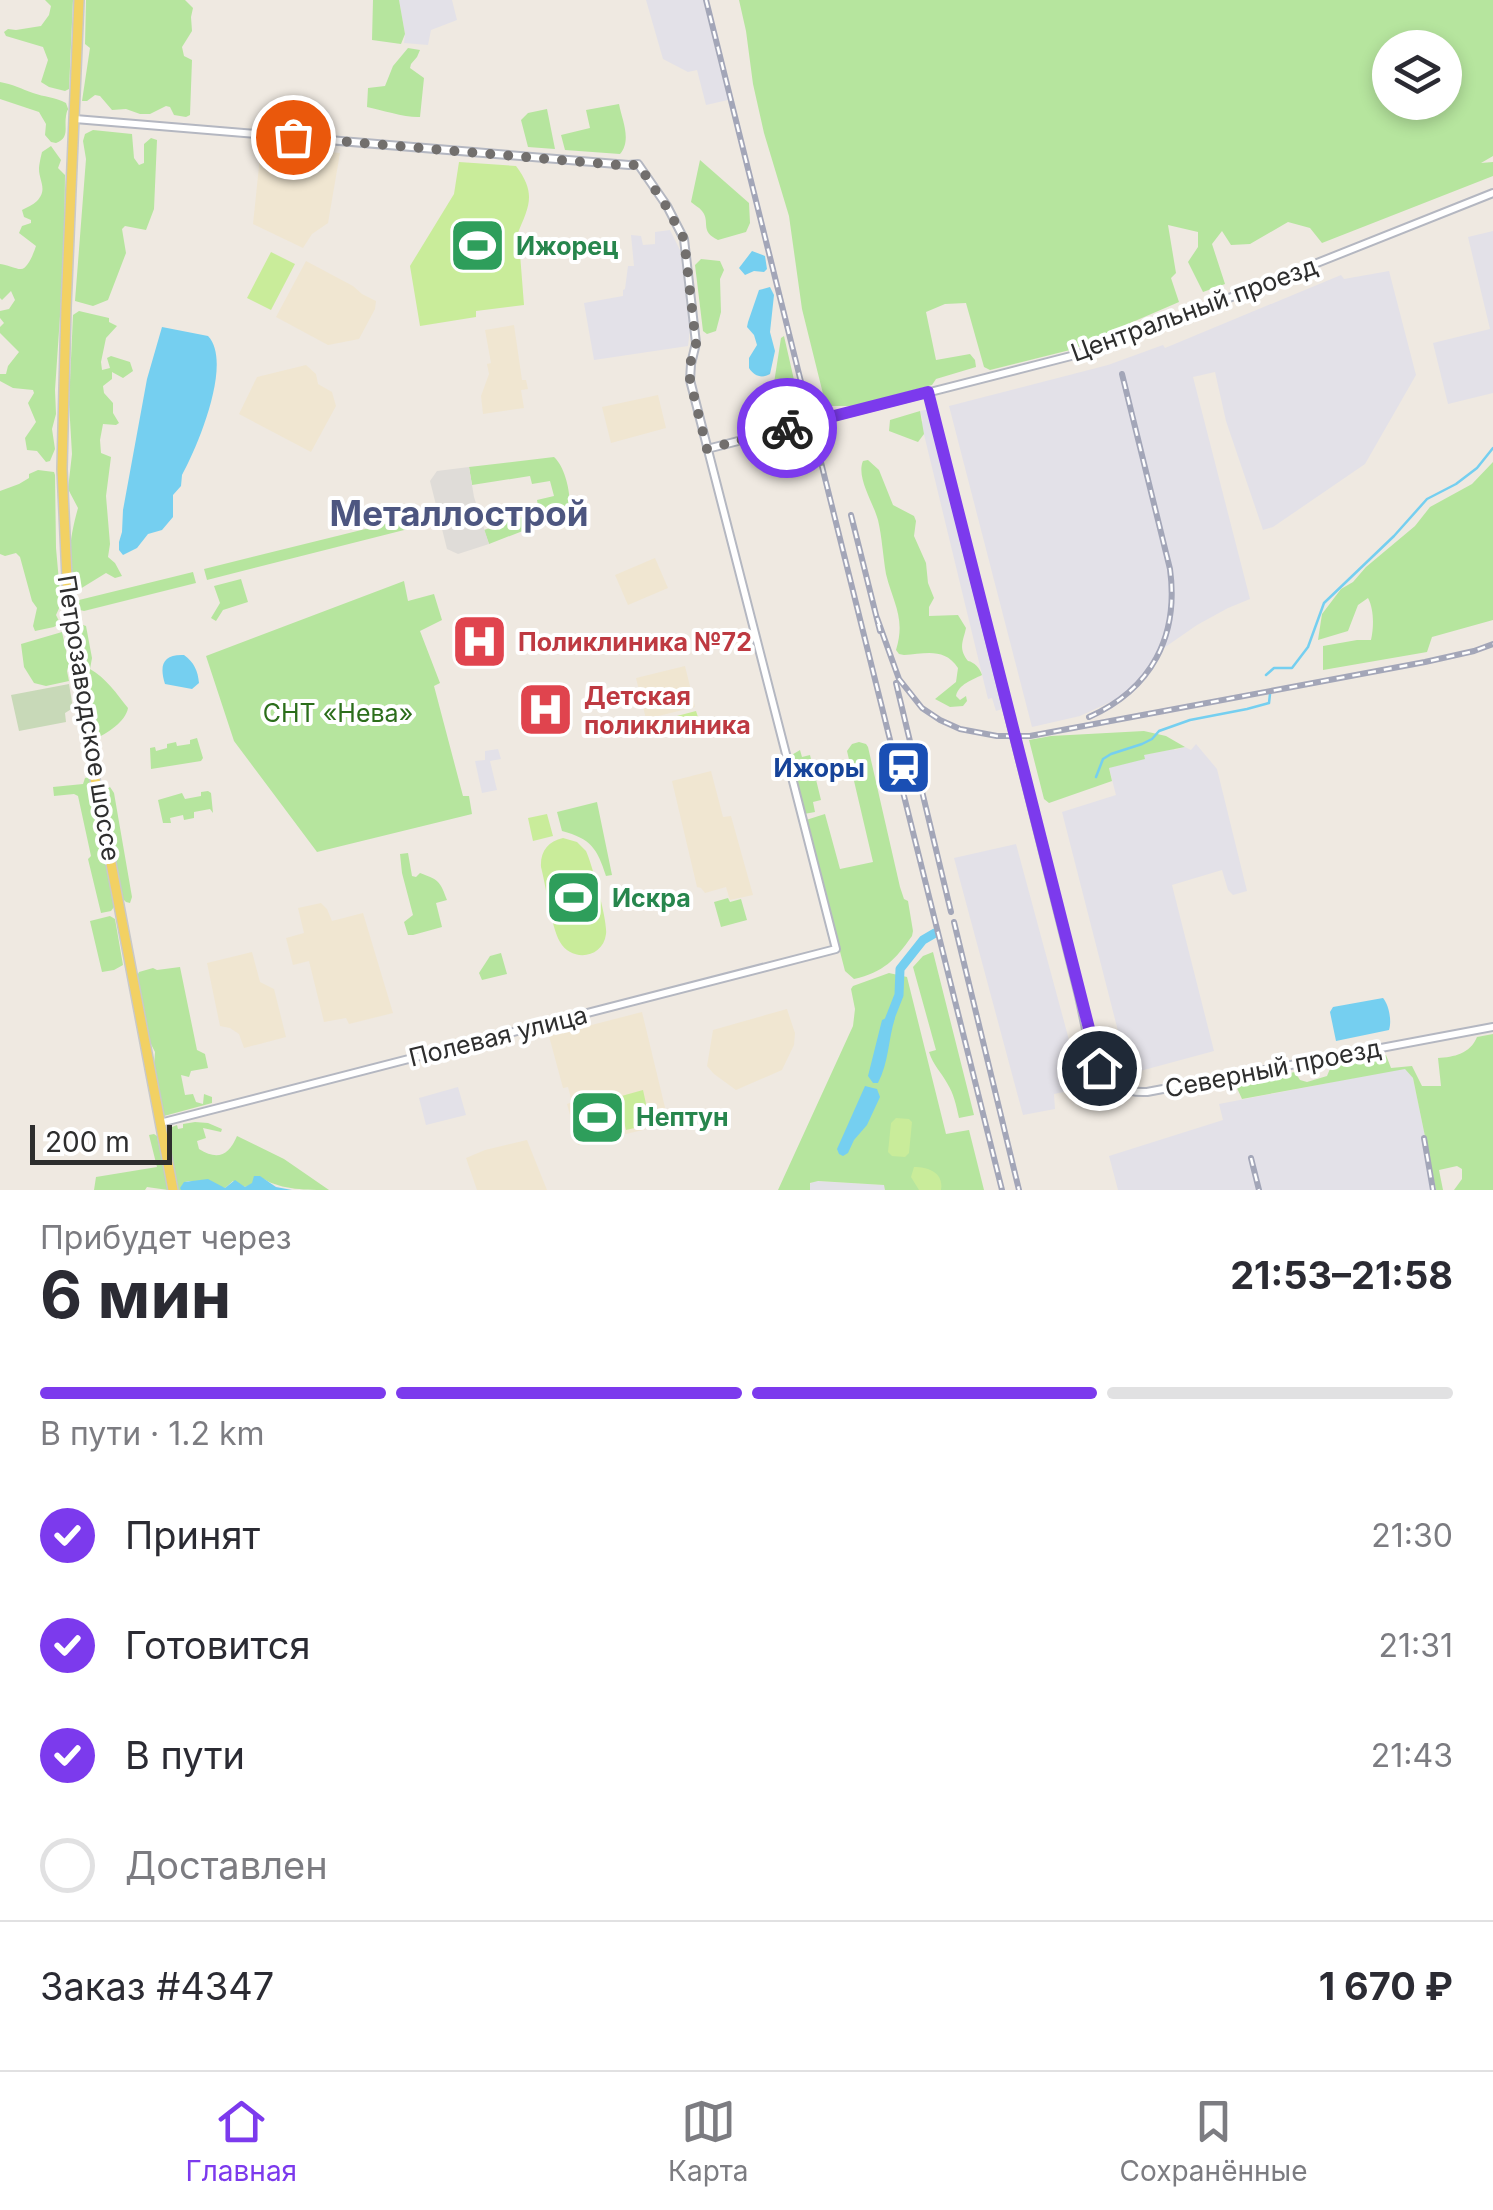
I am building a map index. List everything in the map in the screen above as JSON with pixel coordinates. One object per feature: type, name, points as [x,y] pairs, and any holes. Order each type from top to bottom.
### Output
[{"type":"main road","name":"Петрозаводское шоссе","points":[[79,0],[62,469],[68,600],[83,715],[173,1190]]},
{"type":"street","points":[[75,118],[638,164],[684,239],[696,344],[690,380],[707,449]]},
{"type":"street","name":"Центральный проезд","points":[[707,449],[1120,341],[1493,193]]},
{"type":"street","name":"Северный проезд","points":[[928,392],[1094,1056],[1104,1076],[1119,1089],[1147,1092],[1493,1027]]},
{"type":"street","name":"Полевая улица","points":[[160,1123],[836,948],[707,449]]},
{"type":"shaded area","points":[[399,0],[452,0],[457,20],[431,30],[428,45],[404,43]]},
{"type":"shaded area","points":[[646,0],[703,0],[728,100],[706,105],[697,70],[688,72],[663,59]]},
{"type":"shaded area","points":[[261,147],[340,153],[328,223],[312,234],[303,248],[253,224]]},
{"type":"shaded area","points":[[670,230],[680,250],[690,329],[688,346],[594,360],[584,303],[623,296],[628,266],[634,266],[631,235],[641,236],[643,245],[655,244],[655,232]]},
{"type":"shaded area","points":[[1493,231],[1493,393],[1448,404],[1433,343],[1490,329],[1468,237]]},
{"type":"shaded area","points":[[306,261],[376,301],[359,339],[328,345],[276,317]]},
{"type":"shaded area","points":[[1389,271],[1416,375],[1365,464],[1263,530],[1226,421],[1215,372],[1193,377],[1250,599],[1197,625],[1161,650],[1121,697],[1080,716],[1032,727],[949,406],[1108,365],[1163,345],[1165,348],[1341,275],[1344,279]]},
{"type":"shaded area","points":[[514,325],[522,380],[526,380],[528,389],[521,390],[524,408],[483,414],[481,396],[489,374],[487,364],[491,363],[485,330]]},
{"type":"shaded area","points":[[306,365],[316,374],[318,384],[332,392],[336,406],[311,452],[239,414],[257,377]]},
{"type":"shaded area","points":[[658,395],[666,428],[611,443],[602,407]]},
{"type":"shaded area","points":[[930,409],[1005,708],[996,711],[992,698],[988,699],[921,422],[920,411]]},
{"type":"shaded area","points":[[469,467],[489,544],[458,554],[447,549],[430,481],[437,471]]},
{"type":"shaded area","points":[[655,558],[668,588],[628,605],[615,575]]},
{"type":"shaded area","points":[[685,666],[695,707],[646,719],[636,678]]},
{"type":"shaded area","points":[[1196,744],[1217,769],[1247,891],[1233,895],[1222,870],[1172,885],[1214,1051],[1129,1074],[1062,812],[1116,795],[1109,768],[1143,755],[1185,747],[1191,750]]},
{"type":"shaded area","points":[[498,749],[501,759],[490,761],[497,790],[482,793],[475,761],[485,760],[485,751]]},
{"type":"shaded area","points":[[711,771],[723,817],[731,816],[753,895],[730,900],[726,887],[705,893],[697,887],[672,781]]},
{"type":"shaded area","points":[[1016,844],[1082,1088],[1054,1094],[1055,1109],[1023,1115],[954,858]]},
{"type":"shaded area","points":[[321,903],[332,921],[363,913],[393,1013],[349,1024],[346,1018],[324,1022],[309,961],[293,965],[286,938],[304,933],[298,908]]},
{"type":"shaded area","points":[[252,952],[260,982],[274,989],[286,1037],[244,1048],[239,1034],[220,1026],[207,963]]},
{"type":"shaded area","points":[[787,1009],[795,1033],[794,1045],[782,1070],[736,1090],[707,1066],[713,1030]]},
{"type":"shaded area","points":[[642,1012],[669,1124],[578,1145],[567,1104],[572,1102],[568,1087],[563,1088],[549,1036]]},
{"type":"shaded area","points":[[1405,1068],[1413,1078],[1436,1190],[1118,1190],[1109,1156],[1223,1120],[1219,1104]]},
{"type":"shaded area","points":[[458,1087],[466,1115],[426,1125],[419,1098]]},
{"type":"shaded area","points":[[527,1140],[547,1190],[477,1190],[466,1158]]},
{"type":"shaded area","points":[[814,1181],[885,1185],[885,1190],[810,1190]]},
{"type":"green space","points":[[45,0],[73,0],[69,89],[65,91],[41,82],[48,60],[43,47],[6,36],[4,32],[41,26],[51,6]]},
{"type":"green space","points":[[86,0],[185,0],[193,8],[192,31],[182,47],[184,56],[192,60],[190,115],[174,115],[166,106],[150,114],[112,110],[95,95],[82,101],[90,48],[85,44]]},
{"type":"green space","points":[[373,0],[399,0],[405,34],[401,44],[372,40]]},
{"type":"green space","points":[[739,0],[1493,0],[1493,156],[1481,163],[1493,162],[1493,176],[1322,243],[1310,228],[1288,222],[1250,244],[1231,245],[1222,231],[1212,244],[1225,284],[1203,292],[1188,262],[1198,247],[1198,232],[1168,225],[1176,273],[1171,278],[1179,302],[1128,324],[1128,332],[990,370],[984,367],[966,303],[945,304],[926,312],[936,360],[970,354],[976,367],[936,379],[932,385],[854,406],[826,406],[802,309],[789,216],[753,84]]},
{"type":"green space","points":[[408,48],[420,50],[410,68],[424,78],[420,117],[367,107],[368,88],[385,86],[393,66]]},
{"type":"green space","points":[[0,82],[66,103],[63,138],[51,142],[39,112],[0,99]]},
{"type":"green space","points":[[619,104],[626,136],[620,154],[565,150],[561,135],[590,128],[586,110]]},
{"type":"green space","points":[[547,109],[555,149],[528,147],[521,120],[528,113]]},
{"type":"green space","points":[[93,130],[132,134],[134,158],[139,165],[144,163],[144,144],[151,138],[157,140],[154,209],[146,230],[125,226],[122,229],[126,253],[108,300],[93,306],[75,301],[86,159],[83,141],[85,134]]},
{"type":"green space","points":[[51,146],[61,160],[58,168],[65,175],[64,257],[52,429],[55,449],[46,462],[37,451],[27,450],[25,438],[36,422],[28,403],[33,390],[13,388],[0,381],[0,374],[6,374],[19,352],[0,333],[4,323],[0,311],[9,309],[15,300],[11,291],[0,298],[0,264],[21,269],[32,256],[36,246],[19,233],[22,226],[31,223],[22,210],[40,197],[42,152]]},
{"type":"green space","points":[[700,160],[749,203],[750,223],[746,232],[718,240],[707,230],[704,215],[691,202]]},
{"type":"green space","name":"Ижорец","points":[[459,162],[516,166],[523,176],[529,200],[517,235],[531,238],[530,254],[520,254],[524,305],[476,311],[476,317],[420,326],[410,266],[454,194]]},
{"type":"green space","points":[[271,252],[295,264],[271,310],[247,298]]},
{"type":"green space","points":[[701,259],[720,261],[724,270],[716,331],[707,334],[703,331],[695,265]]},
{"type":"green space","points":[[79,311],[109,318],[117,326],[106,338],[102,370],[110,368],[107,358],[111,356],[130,362],[133,371],[123,378],[112,372],[112,379],[103,386],[119,423],[103,424],[100,440],[101,453],[111,457],[106,496],[108,557],[122,576],[115,578],[106,573],[80,589],[74,586],[70,556],[78,508],[68,489],[73,315]]},
{"type":"green space","points":[[784,336],[797,393],[784,398],[779,396],[774,383]]},
{"type":"green space","points":[[920,411],[924,434],[918,442],[889,431],[890,420]]},
{"type":"green space","points":[[554,457],[567,483],[569,513],[489,544],[484,530],[539,511],[537,500],[554,496],[550,481],[532,484],[530,476],[472,485],[469,467]]},
{"type":"green space","points":[[868,460],[879,470],[893,505],[916,521],[914,536],[926,563],[934,598],[929,616],[958,615],[966,628],[963,652],[982,675],[960,688],[956,696],[960,700],[966,696],[963,706],[950,707],[935,699],[956,682],[958,668],[953,661],[940,654],[904,655],[896,650],[899,620],[886,574],[878,520],[862,474],[863,461]]},
{"type":"green space","points":[[1493,462],[1493,620],[1432,637],[1427,652],[1323,670],[1323,646],[1371,640],[1373,618],[1368,598],[1358,605],[1348,631],[1318,640],[1322,614],[1341,589],[1415,526],[1430,507],[1472,484]]},
{"type":"green space","points":[[38,470],[55,475],[61,604],[56,615],[60,623],[35,631],[37,608],[20,557],[16,553],[0,554],[0,491],[19,484]]},
{"type":"green space","points":[[418,516],[423,522],[420,526],[207,580],[204,569]]},
{"type":"green space","points":[[193,572],[196,583],[84,611],[76,609],[79,600]]},
{"type":"green space","points":[[241,579],[248,602],[223,610],[216,621],[211,618],[220,603],[214,586]]},
{"type":"green space","name":"СНТ «Нева»","points":[[404,581],[408,601],[434,594],[442,620],[420,631],[440,683],[434,686],[463,796],[469,796],[472,814],[317,852],[234,741],[206,656]]},
{"type":"green space","points":[[83,625],[92,658],[90,669],[106,681],[128,708],[124,718],[94,739],[80,638]]},
{"type":"green space","points":[[62,632],[69,681],[46,686],[34,683],[24,667],[21,644]]},
{"type":"green space","points":[[69,684],[73,708],[65,713],[66,722],[19,731],[11,695]]},
{"type":"green space","points":[[696,711],[700,723],[658,734],[654,722]]},
{"type":"green space","points":[[1144,731],[1166,736],[1185,747],[1144,755],[1145,759],[1109,768],[1112,781],[1049,803],[1044,799],[1029,740]]},
{"type":"green space","points":[[197,738],[201,761],[151,769],[150,748],[155,747],[156,751],[176,742],[177,746],[190,744],[190,740]]},
{"type":"green space","points":[[859,742],[868,747],[913,931],[888,964],[854,979],[845,971],[806,820],[825,814],[840,869],[873,862],[847,751]]},
{"type":"green space","points":[[800,750],[802,757],[810,755],[821,800],[813,802],[815,812],[804,814],[790,756]]},
{"type":"green space","points":[[89,777],[114,907],[101,913],[78,796],[54,796],[53,787],[83,784]]},
{"type":"green space","points":[[110,787],[130,903],[122,898],[102,791]]},
{"type":"green space","points":[[208,791],[213,813],[210,809],[194,812],[194,818],[184,820],[183,815],[163,823],[158,800],[182,793],[185,799]]},
{"type":"green space","points":[[597,802],[612,875],[606,876],[592,846],[562,831],[557,812]]},
{"type":"green space","points":[[547,814],[553,836],[533,841],[528,818]]},
{"type":"green space","name":"Искра","points":[[563,838],[577,842],[586,851],[605,918],[604,942],[586,955],[571,953],[560,942],[541,867],[546,848]]},
{"type":"green space","points":[[408,853],[412,876],[420,873],[435,880],[447,900],[436,903],[442,927],[413,935],[408,935],[404,922],[413,915],[400,854]]},
{"type":"green space","points":[[728,898],[730,902],[741,899],[747,920],[721,927],[714,902]]},
{"type":"green space","points":[[110,916],[115,919],[123,965],[102,972],[90,921]]},
{"type":"green space","points":[[933,952],[974,1115],[959,1118],[951,1091],[929,1052],[936,1050],[913,967]]},
{"type":"green space","points":[[501,953],[507,974],[482,980],[479,973],[490,956]]},
{"type":"green space","points":[[180,967],[197,1050],[205,1054],[208,1068],[191,1071],[189,1077],[181,1075],[185,1095],[193,1094],[196,1102],[203,1104],[204,1094],[212,1097],[212,1103],[164,1116],[154,1067],[155,1052],[149,1040],[137,976],[153,968]]},
{"type":"green space","points":[[889,973],[907,977],[946,1134],[969,1130],[984,1190],[885,1190],[884,1185],[818,1181],[810,1183],[810,1190],[778,1190],[853,1026],[851,989]]},
{"type":"green space","points":[[1493,1034],[1493,1190],[1454,1190],[1462,1179],[1462,1169],[1457,1166],[1439,1170],[1443,1190],[1436,1190],[1413,1078],[1405,1069],[1242,1099],[1237,1088],[1238,1083],[1295,1072],[1307,1082],[1327,1076],[1332,1064],[1386,1055],[1391,1068],[1412,1066],[1422,1086],[1441,1086],[1438,1058],[1461,1054],[1477,1037]]},
{"type":"green space","points":[[643,1090],[650,1122],[626,1130],[618,1097]]},
{"type":"green space","points":[[896,1118],[912,1122],[909,1153],[905,1157],[888,1152],[891,1123]]},
{"type":"green space","points":[[195,1122],[222,1129],[221,1132],[203,1128],[206,1138],[197,1141],[199,1149],[206,1153],[222,1154],[237,1136],[284,1159],[329,1190],[286,1187],[264,1179],[245,1187],[233,1181],[225,1188],[189,1181],[177,1190],[166,1135],[172,1127],[183,1128],[183,1124]]},
{"type":"green space","points":[[154,1134],[168,1190],[94,1190],[96,1177],[157,1167],[149,1135]]},
{"type":"green space","points":[[914,1167],[934,1172],[940,1179],[941,1190],[919,1190],[911,1177]]},
{"type":"water","points":[[752,251],[765,256],[767,269],[745,275],[739,268]]},
{"type":"water","points":[[770,287],[774,295],[770,332],[775,351],[770,374],[761,376],[749,368],[749,358],[757,345],[747,327],[759,290]]},
{"type":"water","points":[[162,327],[208,336],[215,348],[215,384],[181,486],[173,495],[173,517],[162,530],[148,534],[137,548],[123,555],[119,542],[123,510],[147,379]]},
{"type":"water","points":[[184,655],[198,675],[199,683],[192,689],[165,684],[163,677],[164,662]]},
{"type":"water","points":[[1383,998],[1389,1013],[1389,1030],[1336,1041],[1330,1012],[1333,1007]]},
{"type":"water","points":[[893,1015],[884,1067],[878,1083],[873,1083],[868,1076],[882,1020]]},
{"type":"water","points":[[865,1086],[877,1089],[880,1097],[867,1125],[843,1156],[837,1149]]},
{"type":"water","points":[[254,1176],[292,1190],[180,1188],[184,1182],[208,1179],[225,1188],[235,1180],[245,1187]]},
{"type":"waterway","points":[[1266,675],[1274,668],[1292,668],[1308,647],[1324,603],[1427,499],[1477,468],[1493,448]]},
{"type":"waterway","points":[[1096,777],[1103,759],[1142,744],[1159,731],[1190,720],[1269,703],[1270,694]]},
{"type":"waterway","points":[[888,1023],[899,995],[900,969],[923,940],[935,933]]},
{"type":"railway","points":[[706,0],[1002,1190]]},
{"type":"railway","points":[[1089,717],[1111,705],[1145,676],[1165,638],[1170,616],[1170,569],[1122,374]]},
{"type":"railway","points":[[851,515],[880,631]]},
{"type":"railway","points":[[877,618],[899,679],[922,708],[960,729],[997,736],[1030,736],[1425,662],[1493,644]]},
{"type":"railway","points":[[896,683],[951,912]]},
{"type":"railway","points":[[954,922],[1019,1190]]},
{"type":"railway","points":[[1424,1138],[1433,1190]]},
{"type":"railway","points":[[1251,1158],[1259,1190]]},
{"type":"way so far","points":[[293,137],[638,164],[684,239],[696,344],[690,380],[707,449],[787,428]]},
{"type":"place","name":"Ижорец","points":[[477,246]]},
{"type":"place","name":"Поликлиника №72","points":[[479,642]]},
{"type":"place","name":"Детская поликлиника","points":[[545,710]]},
{"type":"place","name":"Ижоры","points":[[904,768]]},
{"type":"place","name":"Искра","points":[[573,898]]},
{"type":"place","name":"Нептун","points":[[597,1117]]},
{"type":"district","name":"Металлострой","points":[[459,513]]},
{"type":"route","points":[[787,428],[928,392],[1099,1068]]}]
